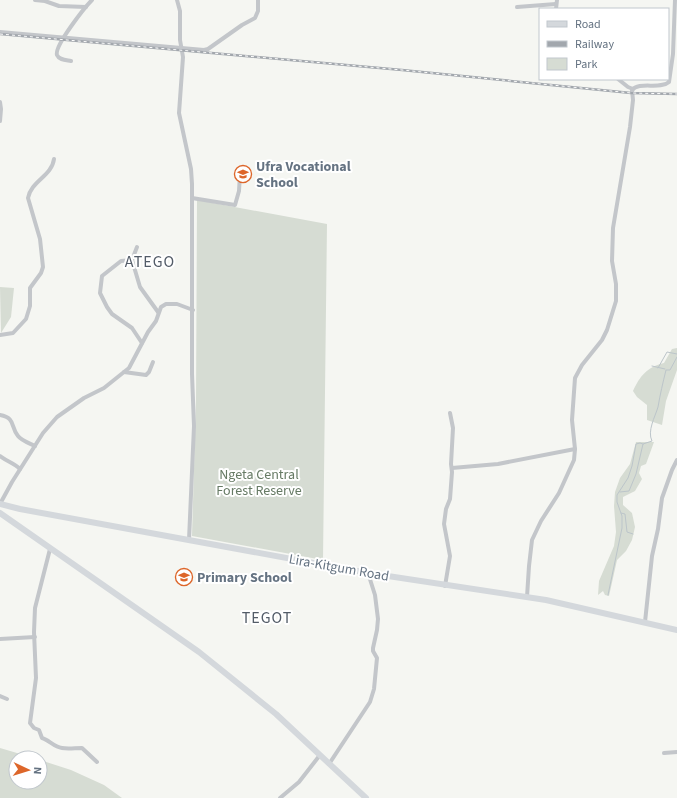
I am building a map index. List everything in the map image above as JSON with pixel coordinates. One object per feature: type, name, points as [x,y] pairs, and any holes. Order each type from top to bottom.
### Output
[{"type":"main road","name":"Lira-Kitgum Road","points":[[0,504],[20,509],[368,573],[445,586],[498,592],[565,604],[677,630]]},
{"type":"main road","points":[[0,513],[199,652],[265,706],[366,798]]},
{"type":"street","points":[[34,0],[45,1],[59,6],[86,8]]},
{"type":"street","points":[[71,61],[60,59],[58,57],[57,50],[62,38],[92,0]]},
{"type":"street","points":[[177,0],[180,11],[182,64],[179,113],[191,168],[192,198],[192,374],[194,426],[190,540]]},
{"type":"street","points":[[0,32],[181,49],[208,49],[242,25],[255,18],[258,11],[258,0]]},
{"type":"street","points":[[632,89],[640,86],[663,85],[669,82],[673,54],[675,0]]},
{"type":"street","points":[[517,7],[557,4]]},
{"type":"street","points":[[619,80],[632,89]]},
{"type":"street","points":[[527,597],[532,540],[541,521],[559,494],[573,464],[575,449],[572,420],[574,381],[582,365],[602,340],[607,330],[616,301],[616,284],[612,261],[614,228],[630,127],[632,89]]},
{"type":"street","points":[[0,102],[0,121]]},
{"type":"street","points":[[0,335],[13,333],[26,319],[30,306],[30,288],[41,274],[43,267],[41,247],[28,198],[38,181],[50,172],[54,159]]},
{"type":"street","points":[[192,198],[235,205],[239,191],[240,174]]},
{"type":"street","points":[[137,248],[132,260],[140,287],[158,312]]},
{"type":"street","points":[[132,260],[121,261],[112,270],[103,274],[100,293],[112,314],[132,328],[142,343]]},
{"type":"street","points":[[0,504],[20,468],[43,434],[57,417],[84,398],[104,388],[129,368],[156,321],[158,312],[162,307],[170,304],[193,310]]},
{"type":"street","points":[[124,372],[146,375],[149,372],[153,362]]},
{"type":"street","points":[[445,586],[450,556],[448,538],[444,529],[444,519],[450,499],[452,468],[452,428],[450,413]]},
{"type":"street","points":[[0,415],[8,417],[12,420],[15,432],[22,440],[35,446]]},
{"type":"street","points":[[452,468],[498,464],[575,449]]},
{"type":"street","points":[[0,456],[14,463],[20,468]]},
{"type":"street","points":[[645,622],[652,556],[662,498],[677,460]]},
{"type":"street","points":[[50,549],[35,608],[36,678],[30,723],[34,728],[39,730],[42,738],[50,743],[62,748],[82,748],[97,762]]},
{"type":"street","points":[[329,764],[370,702],[374,688],[377,658],[373,648],[378,619],[375,595],[368,573]]},
{"type":"street","points":[[0,639],[35,637]]},
{"type":"street","points":[[0,696],[7,699]]},
{"type":"street","points":[[664,752],[677,752]]},
{"type":"street","points":[[280,798],[299,782],[320,755]]},
{"type":"green space","name":"Ngeta Central Forest Reserve","points":[[197,200],[327,224],[323,560],[192,536],[196,402]]},
{"type":"green space","points":[[0,287],[14,288],[11,317],[1,333]]},
{"type":"green space","points":[[677,348],[677,370],[666,401],[662,425],[647,420],[647,405],[637,397],[633,391],[638,381],[645,373],[653,367],[664,363],[672,349]]},
{"type":"green space","points":[[636,442],[654,442],[646,464],[641,466],[639,473],[642,479],[635,491],[623,497],[623,505],[632,513],[635,527],[632,540],[626,551],[617,560],[609,596],[605,595],[603,591],[598,595],[599,581],[614,546],[616,532],[614,506],[615,492],[620,478],[630,464]]},
{"type":"green space","points":[[0,748],[8,750],[8,790],[48,790],[48,763],[71,770],[104,785],[122,798],[0,798]]},
{"type":"waterway","points":[[658,368],[667,352],[677,354]]},
{"type":"waterway","points":[[620,492],[629,491],[636,474],[643,444],[652,441],[650,433],[658,407],[666,370],[670,370],[677,357]]},
{"type":"waterway","points":[[652,366],[665,369]]},
{"type":"waterway","points":[[608,595],[622,528],[622,516],[617,502],[617,495],[628,478],[636,444],[643,444]]},
{"type":"waterway","points":[[621,513],[625,514],[627,532],[633,534]]},
{"type":"railway","points":[[0,34],[402,70],[631,93],[677,94]]},
{"type":"place","name":"Ufra Vocational School","points":[[243,174]]},
{"type":"place","name":"Primary School","points":[[184,577]]},
{"type":"district","name":"ATEGO","points":[[150,261]]},
{"type":"district","name":"TEGOT","points":[[267,617]]}]
